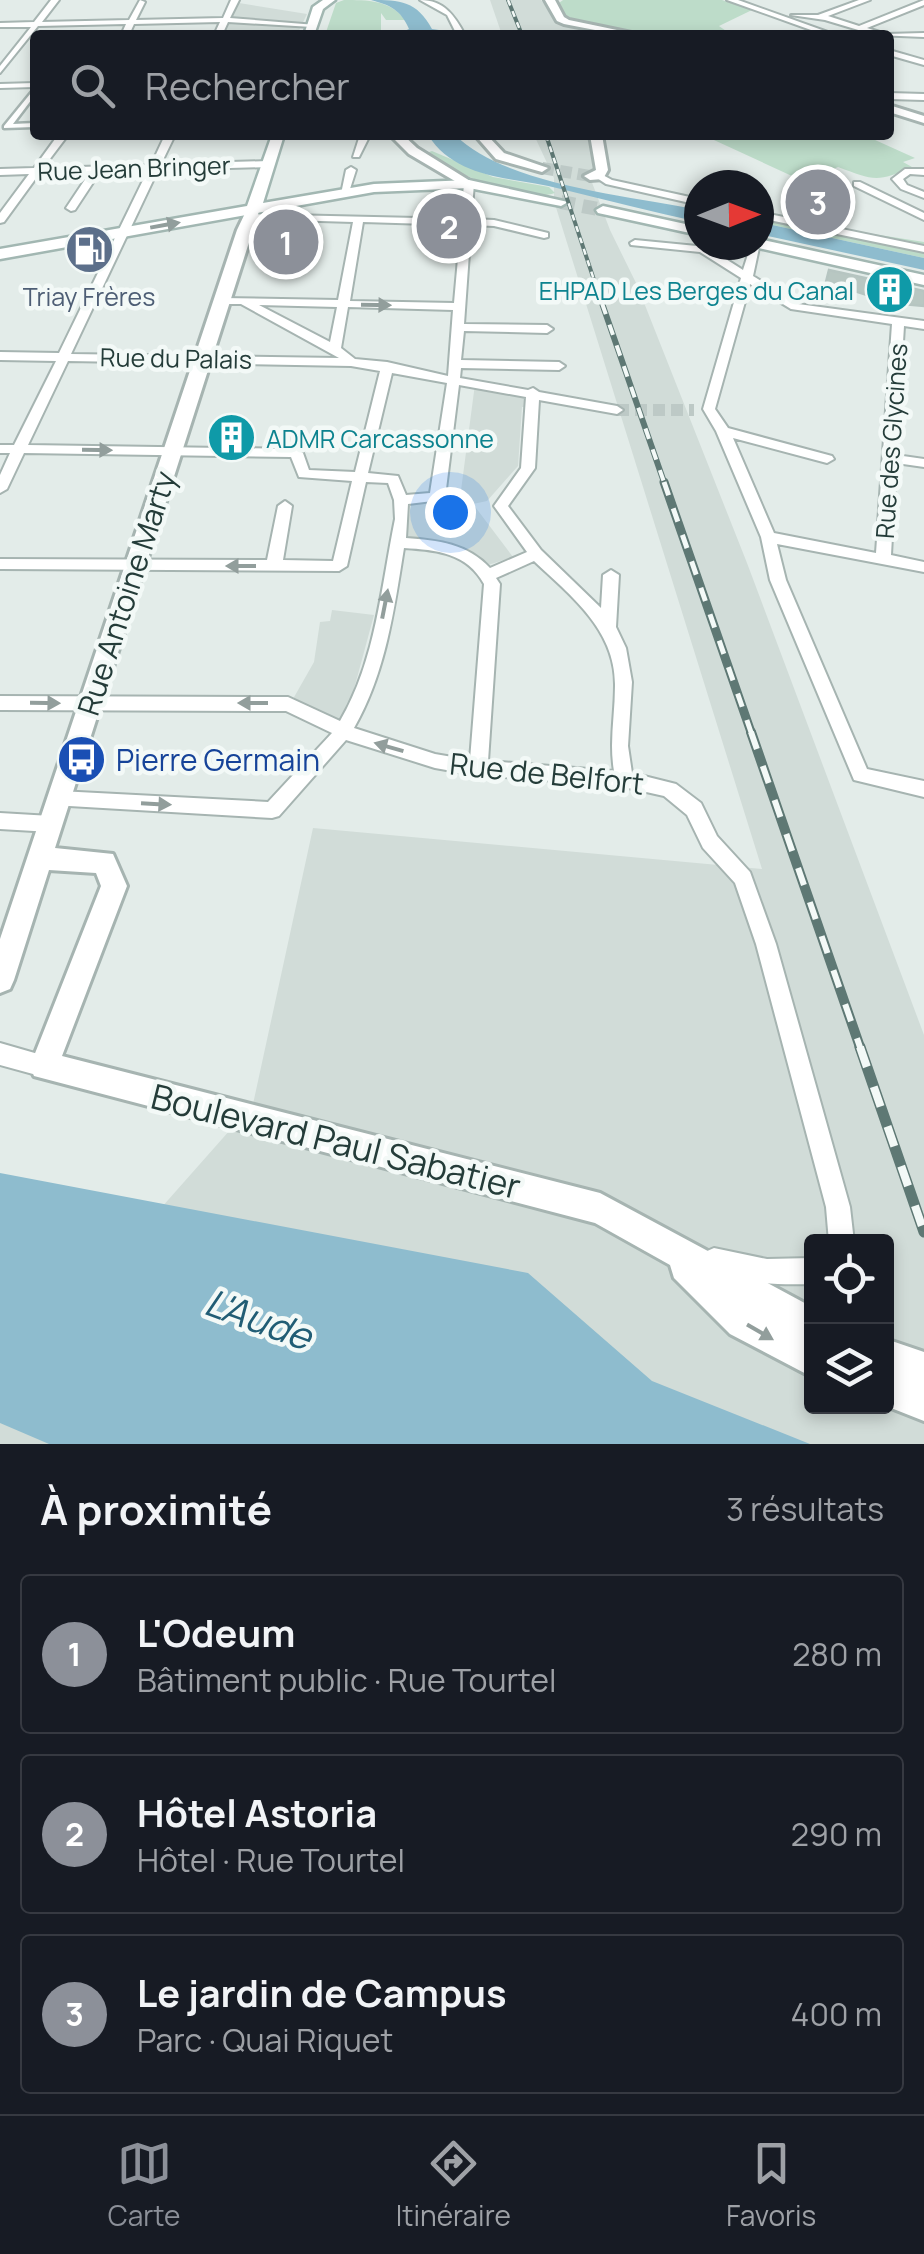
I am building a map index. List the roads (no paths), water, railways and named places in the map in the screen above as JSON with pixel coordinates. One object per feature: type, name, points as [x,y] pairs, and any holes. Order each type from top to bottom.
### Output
[{"type":"main road","points":[[310,30],[316,2],[330,0]]},
{"type":"main road","points":[[219,216],[242,224],[252,212],[276,140]]},
{"type":"main road","points":[[0,254],[252,212],[283,202],[344,192],[470,184],[561,202]]},
{"type":"main road","points":[[603,210],[684,228]]},
{"type":"main road","points":[[774,247],[924,280]]},
{"type":"street","points":[[30,30],[54,0]]},
{"type":"street","points":[[220,30],[235,0]]},
{"type":"street","points":[[550,0],[560,19],[612,30]]},
{"type":"street","points":[[731,0],[820,30]]},
{"type":"street","points":[[795,19],[807,0]]},
{"type":"street","points":[[795,19],[819,17],[866,0]]},
{"type":"street","points":[[127,30],[141,2]]},
{"type":"street","points":[[428,2],[456,21],[459,30]]},
{"type":"street","points":[[860,28],[924,2]]},
{"type":"street","points":[[819,17],[867,30]]},
{"type":"street","points":[[0,25],[225,20],[310,30]]},
{"type":"street","points":[[0,71],[5,57],[30,30]]},
{"type":"street","points":[[894,34],[924,31]]},
{"type":"street","points":[[894,54],[924,63]]},
{"type":"street","points":[[5,57],[23,57]]},
{"type":"street","points":[[0,86],[30,88]]},
{"type":"street","points":[[4,127],[30,94]]},
{"type":"street","points":[[894,96],[924,97]]},
{"type":"street","points":[[894,110],[924,120]]},
{"type":"street","points":[[4,127],[30,126]]},
{"type":"street","points":[[0,220],[59,140]]},
{"type":"street","points":[[0,488],[168,140]]},
{"type":"street","points":[[356,156],[363,140]]},
{"type":"street","points":[[401,140],[470,184],[455,371],[436,497],[401,500]]},
{"type":"street","points":[[486,140],[500,156],[542,168]]},
{"type":"street","points":[[594,176],[602,170],[597,140]]},
{"type":"street","name":"Rue Jean Bringer","points":[[0,172],[269,164]]},
{"type":"street","points":[[71,208],[96,169]]},
{"type":"street","points":[[344,192],[351,170]]},
{"type":"street","points":[[924,172],[908,171],[897,179],[904,187],[924,196]]},
{"type":"street","points":[[594,176],[684,199]]},
{"type":"street","points":[[924,204],[860,182],[924,217]]},
{"type":"street","points":[[252,212],[494,222],[544,235]]},
{"type":"street","name":"Rue Antoine Marty","points":[[0,980],[252,212]]},
{"type":"street","points":[[335,348],[359,218]]},
{"type":"street","points":[[774,218],[924,249]]},
{"type":"street","points":[[634,242],[703,249],[795,307],[924,326]]},
{"type":"street","points":[[752,260],[709,409],[723,431],[768,537],[778,580],[860,775],[924,789]]},
{"type":"street","points":[[221,300],[460,307]]},
{"type":"street","points":[[243,301],[335,348],[351,362]]},
{"type":"street","name":"Rue des Glycines","points":[[883,558],[898,323]]},
{"type":"street","points":[[458,328],[547,328]]},
{"type":"street","name":"Rue du Palais","points":[[0,356],[351,362],[455,371]]},
{"type":"street","points":[[0,564],[338,566],[387,366]]},
{"type":"street","points":[[455,371],[559,366]]},
{"type":"street","points":[[455,371],[617,410]]},
{"type":"street","points":[[533,392],[528,468],[501,506],[536,554],[588,602],[608,627],[618,648],[624,682],[619,746],[624,779]]},
{"type":"street","points":[[694,410],[709,409]]},
{"type":"street","points":[[723,431],[826,459]]},
{"type":"street","points":[[0,449],[296,454],[304,474],[393,479],[401,500],[398,542],[376,654],[344,730],[272,810],[58,799]]},
{"type":"street","points":[[889,458],[924,463]]},
{"type":"street","points":[[274,566],[285,506]]},
{"type":"street","points":[[768,537],[924,567]]},
{"type":"street","points":[[398,542],[446,546],[472,557],[492,584],[478,768]]},
{"type":"street","points":[[488,575],[536,554]]},
{"type":"street","points":[[608,627],[611,575]]},
{"type":"street","name":"Rue de Belfort","points":[[0,703],[288,704],[360,739],[478,768],[624,779],[670,789],[694,809],[710,842],[743,878],[766,944],[838,1207],[841,1234]]},
{"type":"street","points":[[0,820],[51,824]]},
{"type":"street","points":[[40,858],[104,862],[114,886],[44,1066]]},
{"type":"street","name":"Boulevard Paul Sabatier","points":[[0,1054],[600,1209],[808,1324]]},
{"type":"street","points":[[666,1246],[767,1272],[804,1272]]},
{"type":"street","name":"Boulevard Paul Sabatier","points":[[666,1246],[742,1322],[804,1356]]},
{"type":"street","points":[[894,1359],[924,1369]]},
{"type":"street","points":[[894,1392],[924,1403]]},
{"type":"water","points":[[371,0],[407,4],[432,29],[439,30],[407,30],[402,17],[389,6]]},
{"type":"water","points":[[432,140],[462,140],[505,166],[570,186],[684,207],[684,218],[488,175],[455,161]]},
{"type":"water","points":[[774,225],[924,258],[924,270],[774,237]]},
{"type":"water","name":"L'Aude","points":[[0,1173],[528,1273],[652,1381],[810,1444],[49,1444],[0,1423]]},
{"type":"tunnel","points":[[542,168],[590,176]]},
{"type":"tunnel","points":[[561,202],[603,210]]},
{"type":"tunnel","points":[[617,410],[694,410]]},
{"type":"railway","points":[[508,0],[520,30]]},
{"type":"railway","points":[[548,140],[595,283]]},
{"type":"railway","points":[[595,283],[665,485]]},
{"type":"railway","points":[[664,482],[752,735]]},
{"type":"railway","points":[[751,732],[861,1050]]},
{"type":"railway","points":[[860,1047],[924,1232]]},
{"type":"place","name":"Le jardin de Campus","points":[[818,202]]},
{"type":"place","name":"Hôtel Astoria","points":[[449,226]]},
{"type":"place","name":"L'Odeum","points":[[286,242]]},
{"type":"place","name":"Triay Frères","points":[[89,250]]},
{"type":"place","name":"EHPAD Les Berges du Canal","points":[[889,290]]},
{"type":"place","name":"ADMR Carcassonne","points":[[231,438]]},
{"type":"place","name":"Pierre Germain","points":[[81,759]]}]
